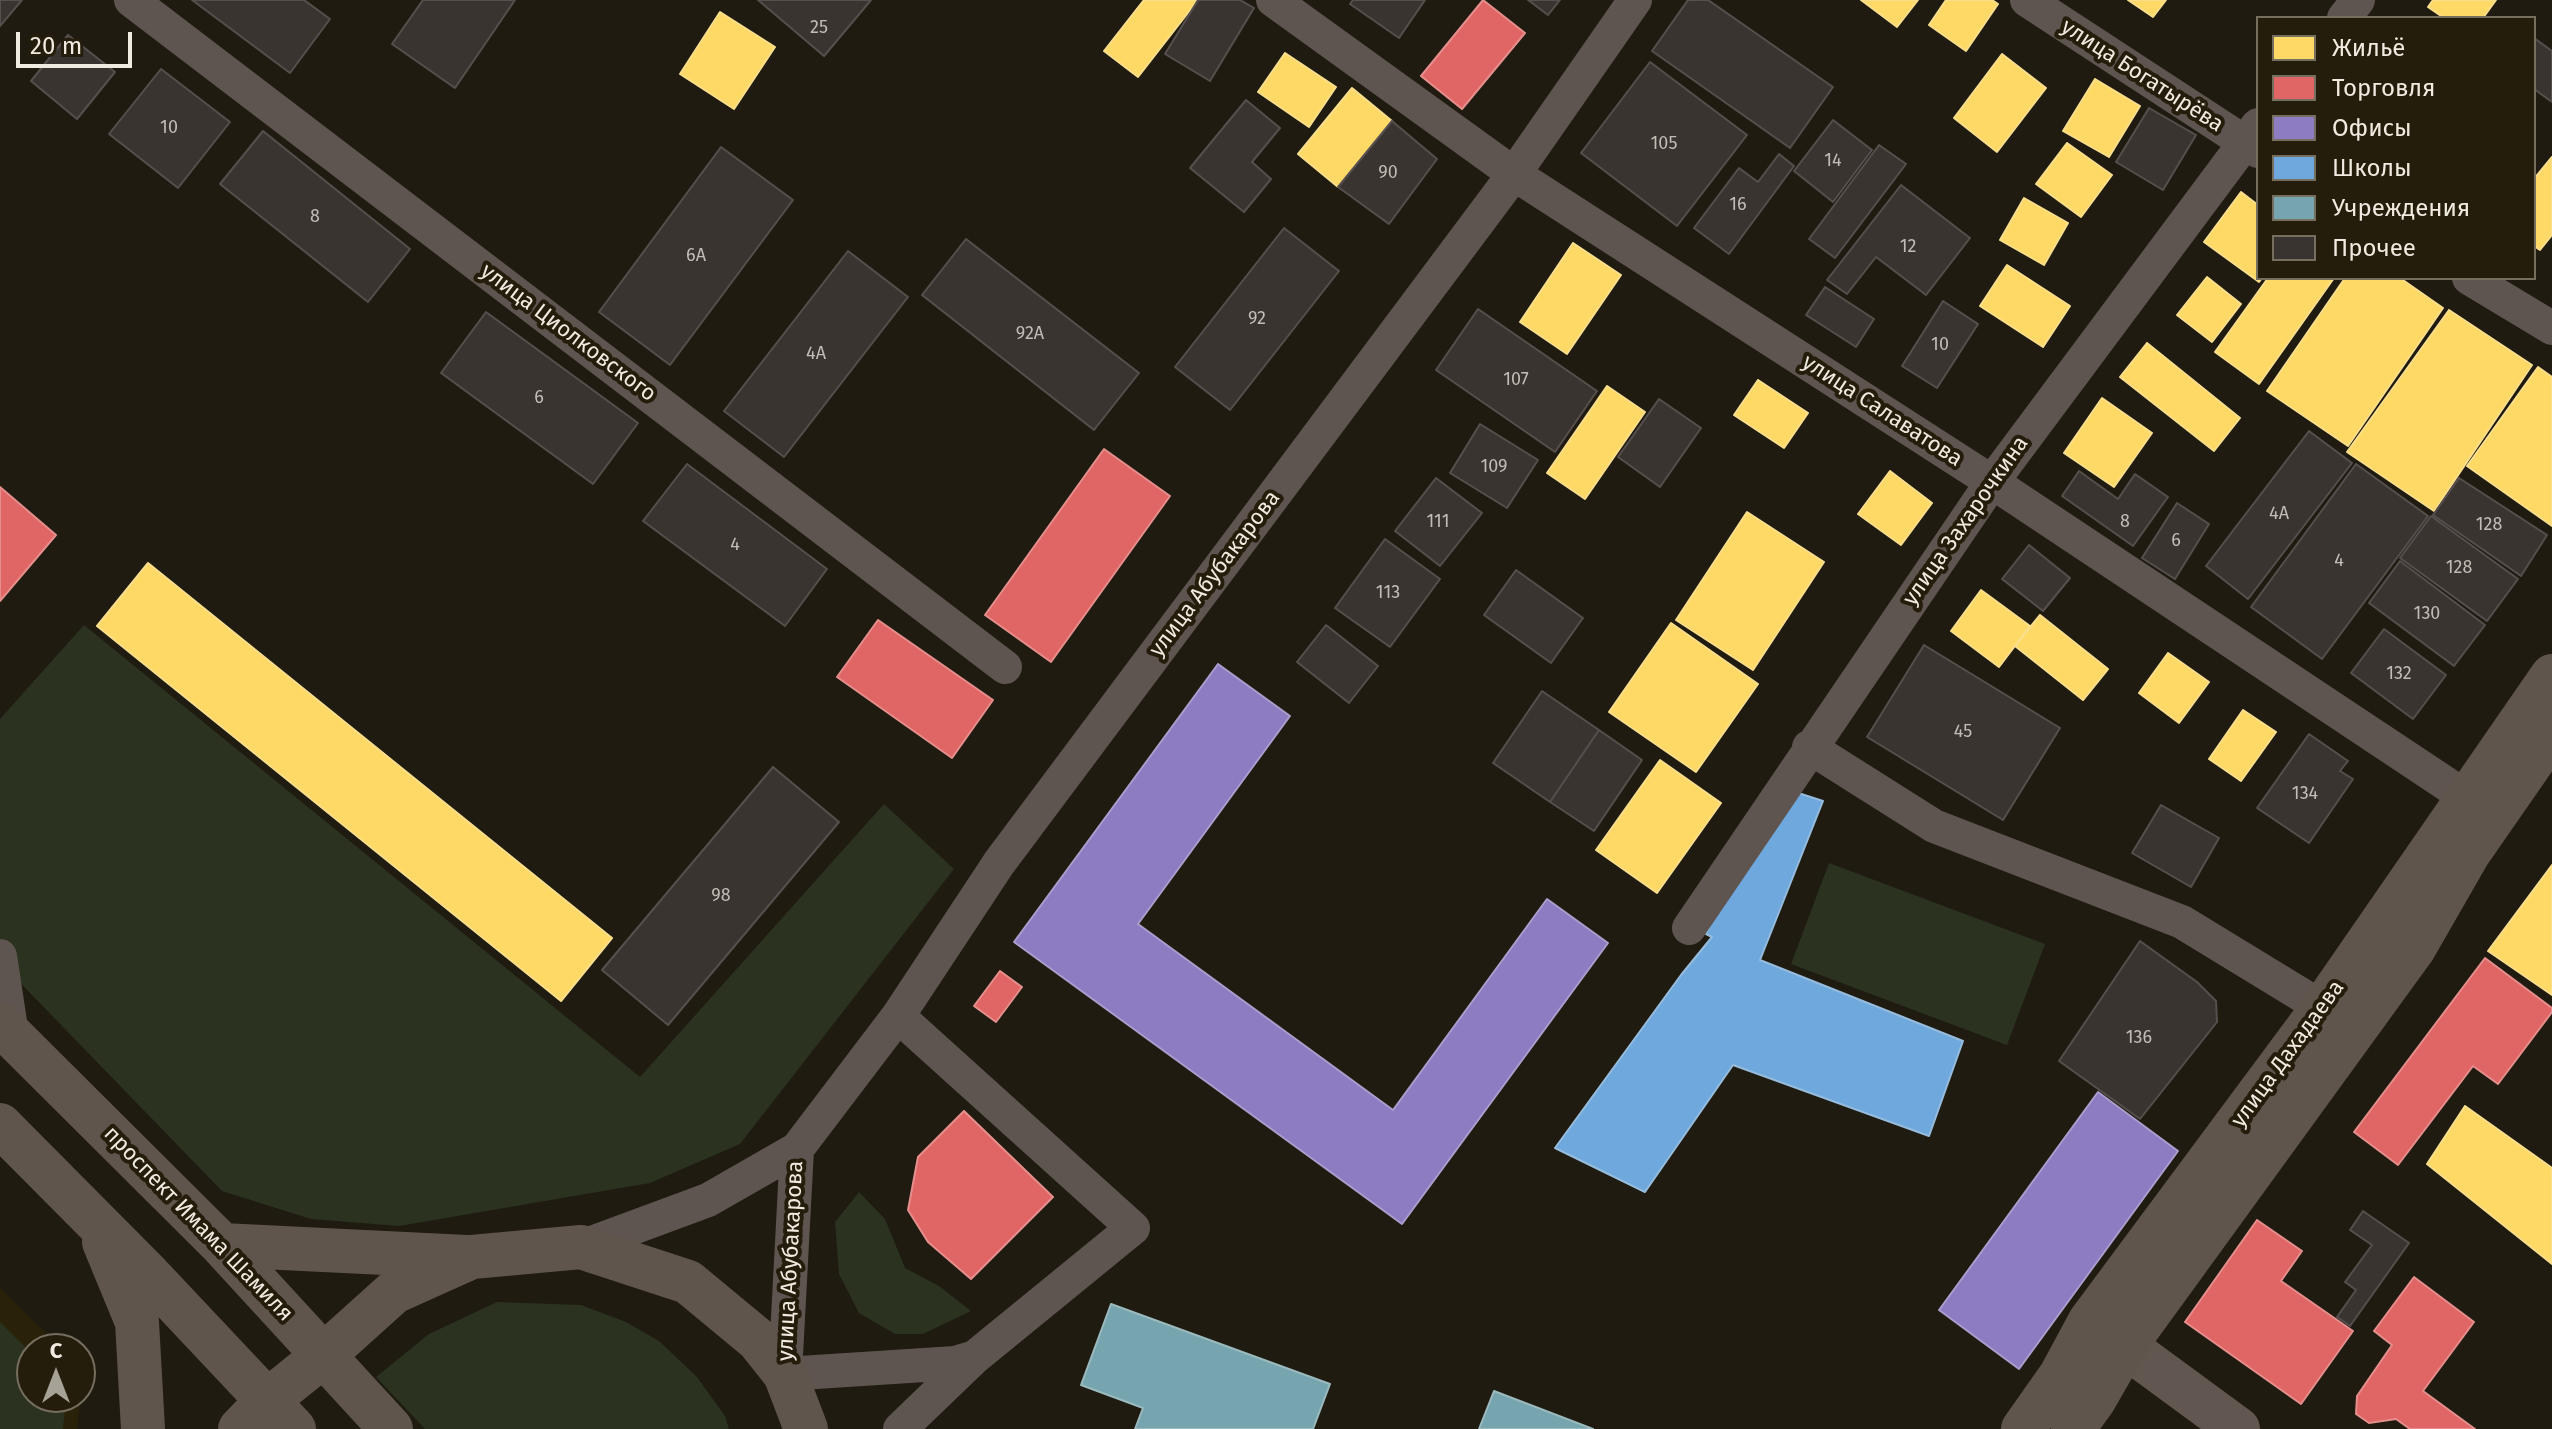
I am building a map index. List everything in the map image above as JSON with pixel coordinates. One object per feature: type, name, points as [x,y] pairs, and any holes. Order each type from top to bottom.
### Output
[{"type":"main road","name":"улица Дахадаева","points":[[2073,1429],[2339,1018],[2482,805],[2552,676]]},
{"type":"main road","name":"улица Дахадаева","points":[[2482,805],[2552,733]]},
{"type":"main road","name":"улица Дахадаева","points":[[2023,1429],[2061,1375],[2090,1321],[2339,1018]]},
{"type":"main road","name":"проспект Имама Шамиля","points":[[6,1029],[222,1245],[391,1429]]},
{"type":"main road","points":[[0,1125],[96,1221],[267,1420]]},
{"type":"main road","points":[[96,1221],[137,1322],[143,1429]]},
{"type":"main road","points":[[222,1245],[472,1257]]},
{"type":"main road","name":"улица Абубакарова","points":[[267,1420],[324,1355],[394,1292],[472,1257],[581,1247],[688,1282],[758,1340],[785,1374],[806,1429]]},
{"type":"main road","points":[[2090,1321],[2238,1429]]},
{"type":"street","name":"улица Циолковского","points":[[131,0],[1005,667]]},
{"type":"street","name":"улица Салаватова","points":[[1273,0],[1514,174],[1992,482],[2482,805]]},
{"type":"street","name":"улица Абубакарова","points":[[581,1247],[708,1200],[797,1149],[898,1016],[999,863],[1514,174],[1635,0]]},
{"type":"street","name":"улица Богатырёва","points":[[2027,0],[2253,140]]},
{"type":"street","points":[[2346,16],[2358,0]]},
{"type":"street","name":"улица Захарочкина","points":[[1689,928],[1809,747],[1992,482],[2253,140]]},
{"type":"street","points":[[2472,280],[2552,328]]},
{"type":"street","points":[[1809,747],[1934,826],[2182,922],[2339,1018]]},
{"type":"street","points":[[0,956],[6,1029]]},
{"type":"street","points":[[898,1016],[1133,1228],[975,1357],[900,1429]]},
{"type":"street","name":"улица Абубакарова","points":[[785,1374],[797,1149]]},
{"type":"street","points":[[785,1374],[955,1363],[975,1357]]},
{"type":"shaded area","points":[[0,1288],[46,1333],[16,1333],[16,1413],[79,1413],[77,1429],[0,1429]]},
{"type":"green space","points":[[84,625],[640,1077],[884,804],[954,869],[740,1144],[650,1183],[399,1226],[311,1219],[222,1191],[0,962],[0,719]]},
{"type":"green space","points":[[1829,863],[2045,944],[2007,1045],[1791,964]]},
{"type":"green space","points":[[859,1192],[885,1219],[905,1268],[939,1286],[971,1311],[923,1334],[895,1334],[859,1313],[839,1274],[835,1222]]},
{"type":"green space","points":[[497,1302],[581,1305],[626,1322],[659,1341],[697,1377],[725,1416],[729,1429],[425,1429],[376,1377],[429,1334]]},
{"type":"green space","points":[[0,1322],[16,1338],[16,1413],[64,1413],[63,1429],[0,1429]]},
{"type":"building: Жильё","points":[[1144,0],[1198,0],[1138,77],[1104,51]]},
{"type":"building: Жильё","points":[[1861,0],[1918,0],[1897,27]]},
{"type":"building: Жильё","points":[[1946,0],[1992,0],[1998,4],[1966,51],[1929,25]]},
{"type":"building: Жильё","points":[[2128,0],[2166,0],[2153,17]]},
{"type":"building: Жильё","points":[[2433,0],[2496,0],[2484,16],[2441,16],[2428,7]]},
{"type":"building: Жильё","points":[[720,12],[775,47],[734,109],[680,74]]},
{"type":"building: Жильё","points":[[1285,53],[1336,87],[1309,127],[1258,92]]},
{"type":"building: Жильё","points":[[2002,54],[2046,88],[1997,152],[1954,118]]},
{"type":"building: Жильё","points":[[2095,79],[2140,106],[2109,157],[2063,131]]},
{"type":"building: Жильё","points":[[1352,88],[1392,121],[1338,187],[1298,154]]},
{"type":"building: Жильё","points":[[2067,143],[2112,175],[2081,217],[2036,184]]},
{"type":"building: Жильё","points":[[2552,157],[2552,235],[2540,250],[2536,247],[2536,177]]},
{"type":"building: Жильё","points":[[2241,192],[2256,203],[2256,280],[2204,242]]},
{"type":"building: Жильё","points":[[2024,198],[2068,223],[2044,265],[2000,240]]},
{"type":"building: Жильё","points":[[1573,243],[1621,275],[1567,354],[1520,322]]},
{"type":"building: Жильё","points":[[2007,265],[2070,306],[2043,347],[1980,306]]},
{"type":"building: Жильё","points":[[2207,277],[2241,304],[2212,342],[2177,315]]},
{"type":"building: Жильё","points":[[2267,280],[2333,280],[2259,384],[2215,352]]},
{"type":"building: Жильё","points":[[2344,280],[2403,280],[2443,308],[2348,446],[2267,391]]},
{"type":"building: Жильё","points":[[2449,310],[2532,365],[2434,511],[2347,452]]},
{"type":"building: Жильё","points":[[2147,343],[2240,418],[2214,451],[2120,377]]},
{"type":"building: Жильё","points":[[2538,367],[2552,377],[2552,526],[2467,466]]},
{"type":"building: Жильё","points":[[1758,380],[1808,413],[1784,448],[1734,415]]},
{"type":"building: Жильё","points":[[1607,386],[1645,412],[1585,499],[1547,473]]},
{"type":"building: Жильё","points":[[2102,398],[2152,433],[2114,487],[2064,453]]},
{"type":"building: Жильё","points":[[1890,471],[1932,503],[1901,545],[1858,514]]},
{"type":"building: Жильё","points":[[1747,512],[1824,562],[1753,670],[1676,620]]},
{"type":"building: Жильё","points":[[148,563],[612,938],[561,1001],[97,626]]},
{"type":"building: Жильё","points":[[1981,590],[2030,626],[1999,667],[1951,631]]},
{"type":"building: Жильё","points":[[2040,615],[2108,669],[2083,700],[2015,646]]},
{"type":"building: Жильё","points":[[1671,623],[1758,684],[1696,772],[1609,712]]},
{"type":"building: Жильё","points":[[2168,653],[2209,682],[2179,723],[2139,693]]},
{"type":"building: Жильё","points":[[2243,710],[2276,732],[2241,781],[2209,759]]},
{"type":"building: Жильё","points":[[1660,760],[1721,803],[1657,893],[1596,850]]},
{"type":"building: Жильё","points":[[2552,865],[2552,995],[2488,951]]},
{"type":"building: Жильё","points":[[2465,1106],[2552,1168],[2552,1264],[2427,1164]]},
{"type":"building: Торговля","points":[[1483,0],[1525,33],[1462,109],[1421,76]]},
{"type":"building: Торговля","points":[[1104,449],[1170,496],[1051,662],[985,615]]},
{"type":"building: Торговля","points":[[0,487],[56,535],[0,601]]},
{"type":"building: Торговля","points":[[878,620],[993,700],[952,758],[837,677]]},
{"type":"building: Торговля","points":[[2485,958],[2552,1008],[2552,1012],[2498,1084],[2473,1066],[2398,1165],[2354,1132]]},
{"type":"building: Торговля","points":[[1000,971],[1022,987],[996,1022],[974,1006]]},
{"type":"building: Торговля","points":[[964,1111],[1053,1197],[971,1279],[928,1242],[908,1210],[918,1157]]},
{"type":"building: Торговля","points":[[2257,1220],[2302,1251],[2281,1281],[2353,1331],[2301,1404],[2185,1322]]},
{"type":"building: Торговля","points":[[2414,1277],[2474,1322],[2423,1391],[2475,1429],[2410,1429],[2396,1419],[2369,1423],[2356,1414],[2357,1396],[2392,1345],[2374,1331]]},
{"type":"building: Офисы","points":[[1218,664],[1290,716],[1138,924],[1393,1110],[1547,899],[1608,943],[1402,1224],[1014,942]]},
{"type":"building: Офисы","points":[[2098,1092],[2178,1151],[2019,1369],[1939,1310]]},
{"type":"building: Школы","points":[[1792,791],[1823,801],[1760,960],[1963,1041],[1929,1136],[1733,1065],[1645,1192],[1555,1148],[1712,937],[1706,934],[1726,891]]},
{"type":"building: Учреждения","points":[[1111,1304],[1330,1384],[1313,1429],[1135,1429],[1143,1408],[1081,1385]]},
{"type":"building: Учреждения","points":[[1494,1391],[1593,1429],[1479,1429]]},
{"type":"building: Прочее","points":[[0,0],[22,0],[0,26]]},
{"type":"building: Прочее","points":[[192,0],[304,0],[330,19],[290,73]]},
{"type":"building: Прочее","points":[[423,0],[515,0],[455,88],[392,44]]},
{"type":"building: Прочее","points":[[758,0],[871,0],[824,56]]},
{"type":"building: Прочее","points":[[1198,0],[1240,0],[1254,8],[1210,81],[1165,54]]},
{"type":"building: Прочее","points":[[1353,0],[1425,0],[1399,38],[1350,4]]},
{"type":"building: Прочее","points":[[1528,0],[1560,0],[1548,15]]},
{"type":"building: Прочее","points":[[1688,0],[1708,0],[1833,87],[1790,148],[1652,51]]},
{"type":"building: Прочее","points":[[68,35],[115,72],[77,119],[31,81]]},
{"type":"building: Прочее","points":[[2536,39],[2552,51],[2552,102],[2536,90]]},
{"type":"building: Прочее","points":[[1650,62],[1747,135],[1677,226],[1581,153]]},
{"type":"building: Прочее","points":[[161,69],[230,122],[178,188],[109,134]]},
{"type":"building: Прочее","points":[[1246,100],[1280,128],[1252,162],[1271,179],[1244,212],[1190,168]]},
{"type":"building: Прочее","points":[[2149,108],[2196,135],[2163,190],[2116,162]]},
{"type":"building: Прочее","points":[[1833,120],[1872,150],[1833,202],[1794,171]]},
{"type":"building: Прочее","points":[[1392,121],[1437,159],[1389,224],[1338,187]]},
{"type":"building: Прочее","points":[[263,131],[410,249],[368,302],[220,184]]},
{"type":"building: Прочее","points":[[1879,145],[1906,164],[1835,258],[1809,239]]},
{"type":"building: Прочее","points":[[721,147],[793,200],[670,365],[599,312]]},
{"type":"building: Прочее","points":[[1779,154],[1794,166],[1729,254],[1694,228],[1739,168],[1758,182]]},
{"type":"building: Прочее","points":[[1901,185],[1970,238],[1926,295],[1876,257],[1847,294],[1827,280]]},
{"type":"building: Прочее","points":[[1284,228],[1339,271],[1230,410],[1175,367]]},
{"type":"building: Прочее","points":[[966,239],[1139,373],[1094,430],[922,295]]},
{"type":"building: Прочее","points":[[848,251],[908,297],[784,457],[724,411]]},
{"type":"building: Прочее","points":[[1825,287],[1874,319],[1856,347],[1806,315]]},
{"type":"building: Прочее","points":[[1943,301],[1978,324],[1937,388],[1902,366]]},
{"type":"building: Прочее","points":[[1478,309],[1597,391],[1555,452],[1436,370]]},
{"type":"building: Прочее","points":[[486,312],[638,423],[593,484],[441,373]]},
{"type":"building: Прочее","points":[[1659,399],[1701,428],[1660,487],[1618,457]]},
{"type":"building: Прочее","points":[[1480,424],[1538,460],[1507,508],[1450,473]]},
{"type":"building: Прочее","points":[[2309,431],[2352,463],[2248,599],[2206,566]]},
{"type":"building: Прочее","points":[[687,464],[827,569],[785,626],[643,521]]},
{"type":"building: Прочее","points":[[2356,464],[2428,516],[2322,659],[2251,607]]},
{"type":"building: Прочее","points":[[2079,471],[2118,499],[2135,474],[2168,497],[2133,546],[2062,496]]},
{"type":"building: Прочее","points":[[1436,478],[1482,513],[1440,566],[1395,531]]},
{"type":"building: Прочее","points":[[2459,478],[2547,535],[2521,576],[2433,515]]},
{"type":"building: Прочее","points":[[2177,503],[2209,524],[2175,579],[2142,558]]},
{"type":"building: Прочее","points":[[2431,516],[2518,579],[2487,621],[2400,558]]},
{"type":"building: Прочее","points":[[1385,539],[1440,579],[1390,647],[1335,608]]},
{"type":"building: Прочее","points":[[2029,545],[2070,578],[2043,611],[2002,579]]},
{"type":"building: Прочее","points":[[2400,561],[2485,625],[2454,666],[2369,603]]},
{"type":"building: Прочее","points":[[1516,570],[1583,618],[1551,663],[1484,615]]},
{"type":"building: Прочее","points":[[1326,625],[1378,666],[1349,703],[1297,662]]},
{"type":"building: Прочее","points":[[2384,629],[2446,675],[2413,719],[2351,673]]},
{"type":"building: Прочее","points":[[1924,645],[2060,728],[2003,820],[1867,737]]},
{"type":"building: Прочее","points":[[1542,691],[1599,730],[1550,802],[1493,763]]},
{"type":"building: Прочее","points":[[1599,730],[1642,760],[1594,831],[1550,802]]},
{"type":"building: Прочее","points":[[2309,734],[2348,761],[2340,771],[2353,779],[2309,843],[2257,808]]},
{"type":"building: Прочее","points":[[773,767],[839,822],[668,1025],[602,970]]},
{"type":"building: Прочее","points":[[2161,805],[2219,838],[2191,887],[2132,853]]},
{"type":"building: Прочее","points":[[2140,941],[2197,982],[2216,1001],[2217,1022],[2140,1119],[2059,1061]]},
{"type":"building: Прочее","points":[[2363,1211],[2409,1243],[2350,1326],[2337,1317],[2356,1290],[2345,1282],[2372,1245],[2350,1230]]}]
